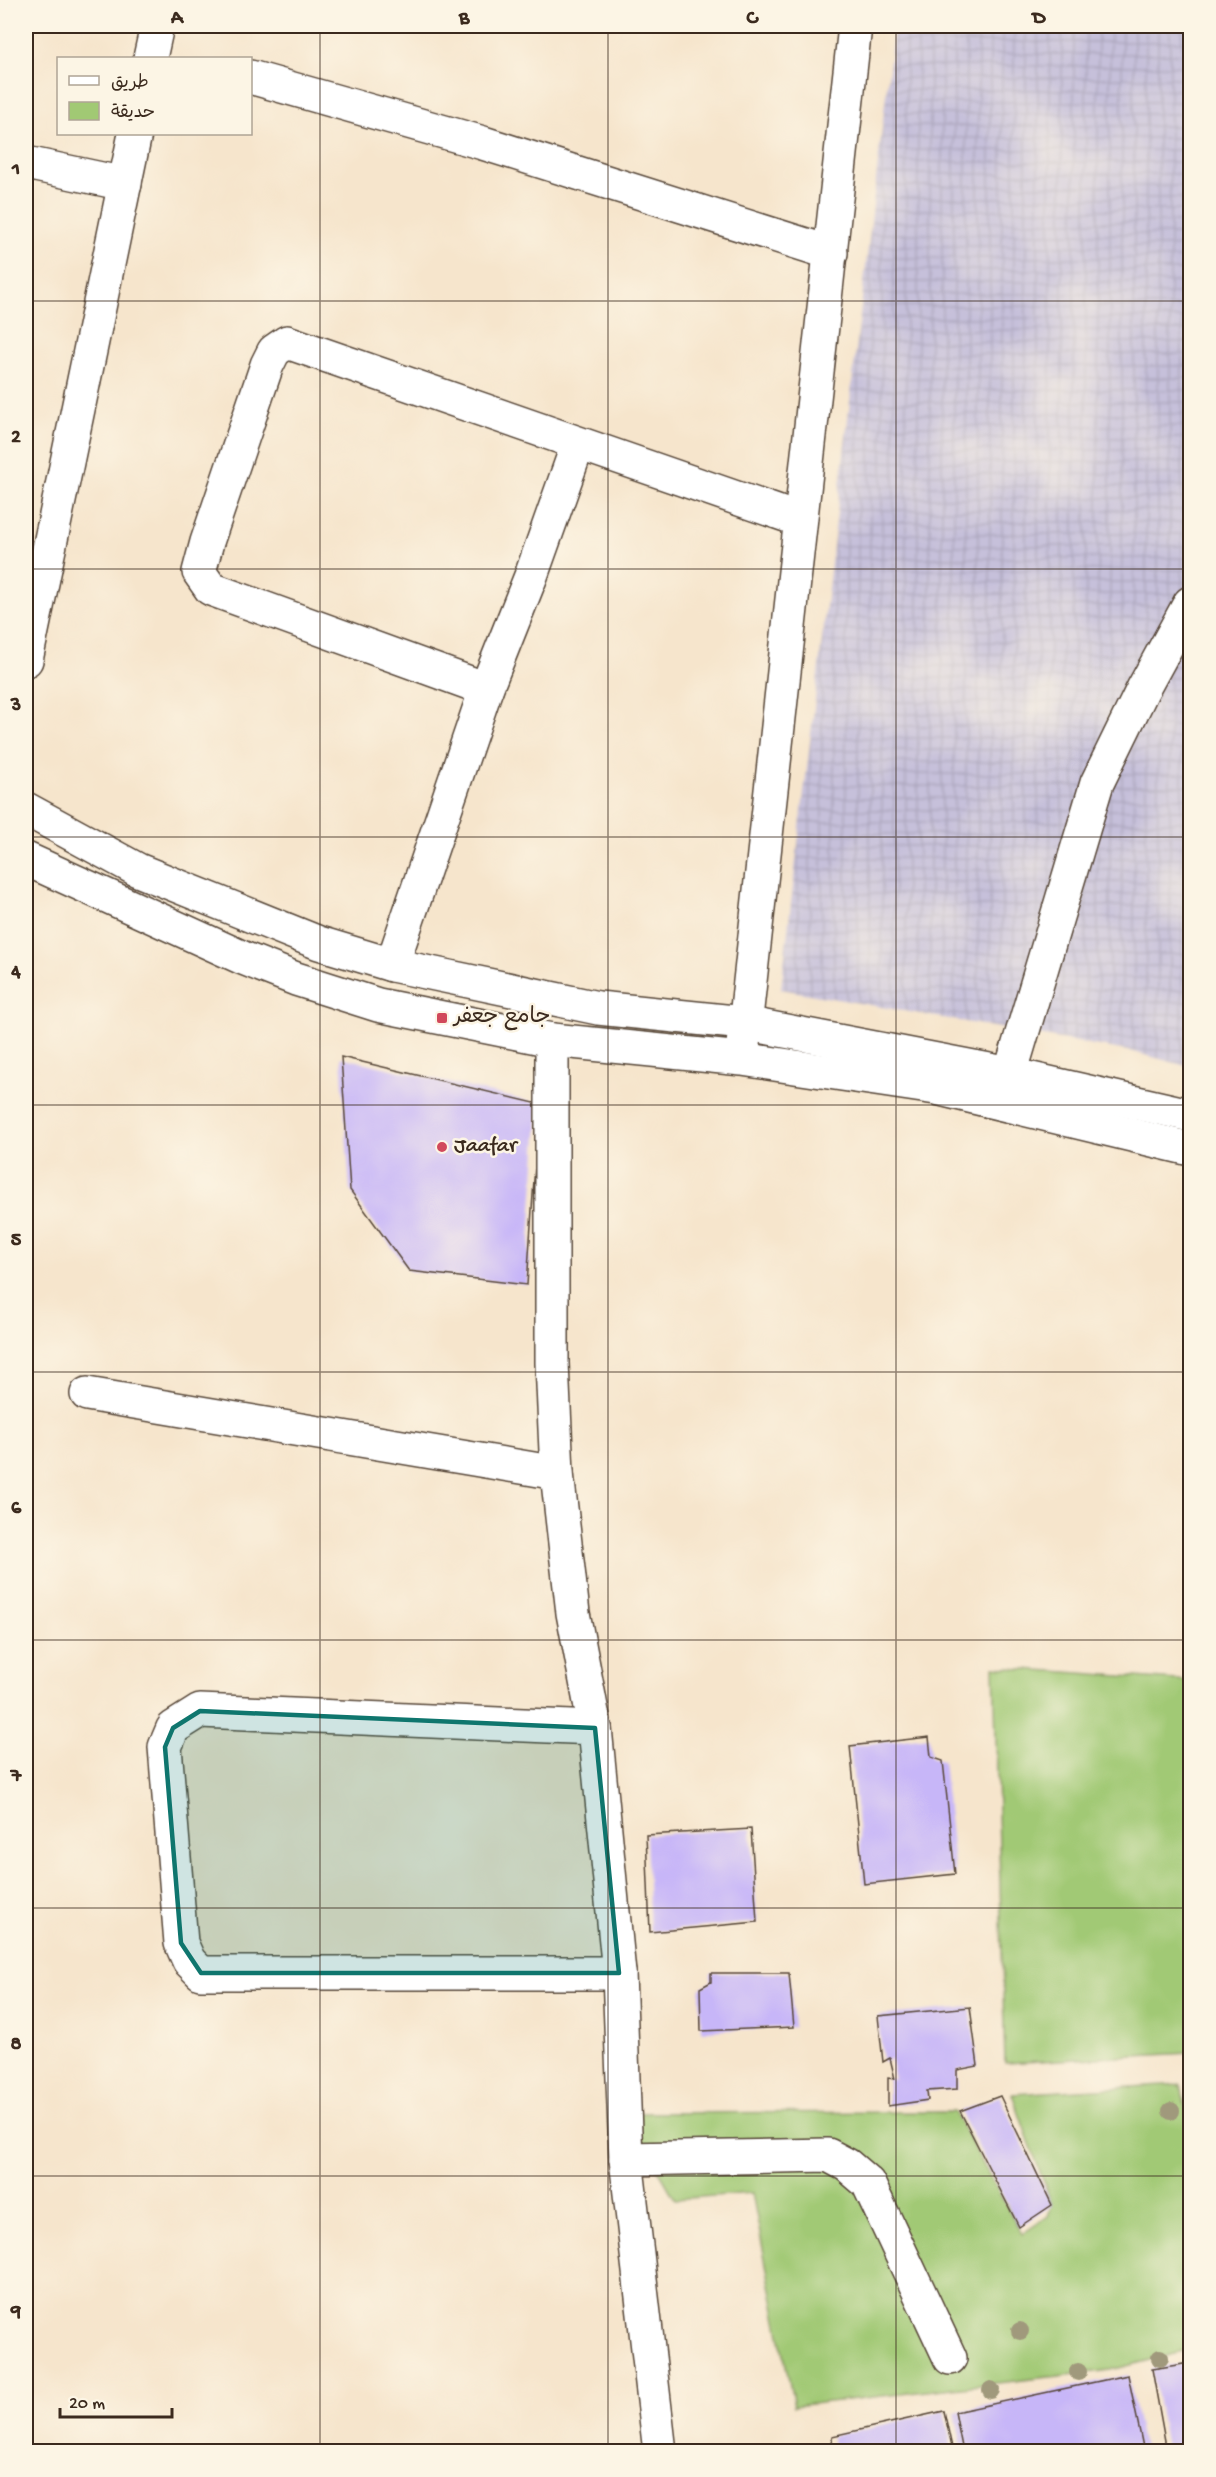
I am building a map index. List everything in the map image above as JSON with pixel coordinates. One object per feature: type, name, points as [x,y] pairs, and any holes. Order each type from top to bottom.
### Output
[{"type":"street","points":[[150,57],[156,26]]},
{"type":"street","points":[[742,1059],[744,1023],[855,26]]},
{"type":"street","points":[[252,78],[483,143],[831,253]]},
{"type":"street","points":[[26,660],[135,135]]},
{"type":"street","points":[[26,163],[125,184]]},
{"type":"street","points":[[486,689],[211,589],[199,572],[267,365],[274,351],[287,342],[800,520]]},
{"type":"street","points":[[392,965],[486,689],[531,576],[578,444]]},
{"type":"street","points":[[1010,1074],[1096,783],[1143,689],[1191,603]]},
{"type":"street","points":[[26,808],[138,870],[319,943],[392,965],[598,1008],[744,1023],[1010,1074],[1191,1115]]},
{"type":"street","points":[[26,859],[243,958],[296,979],[378,1005],[552,1040],[742,1059],[936,1088],[1191,1149]]},
{"type":"street","points":[[552,1040],[552,1362],[557,1473],[573,1613],[596,1728],[619,1973],[626,2159],[660,2451]]},
{"type":"street","points":[[87,1394],[557,1473]]},
{"type":"street","points":[[596,1728],[200,1711],[173,1728],[165,1747],[181,1943],[189,1961],[201,1973],[619,1973]]},
{"type":"street","points":[[626,2159],[828,2155],[847,2165],[868,2183],[950,2358]]},
{"type":"highlighted area","points":[[200,1711],[595,1728],[619,1973],[201,1973],[181,1943],[165,1747],[173,1728]]},
{"type":"shaded area","points":[[894,26],[1190,26],[1190,1067],[1133,1052],[781,989]]},
{"type":"green space","points":[[994,1667],[1190,1681],[1190,2053],[1005,2063]]},
{"type":"green space","points":[[1181,2084],[1190,2135],[1190,2350],[1111,2370],[794,2406],[752,2193],[675,2199],[625,2113],[954,2112],[1022,2234],[1048,2216],[1052,2205],[1012,2094]]},
{"type":"building","name":"Jaafar","points":[[341,1057],[539,1104],[527,1285],[409,1271],[350,1190]]},
{"type":"building","points":[[929,1737],[931,1757],[943,1761],[955,1874],[864,1884],[850,1746]]},
{"type":"building","points":[[751,1829],[757,1922],[650,1932],[646,1835]]},
{"type":"building","points":[[711,1973],[789,1973],[794,2027],[701,2031],[700,1988],[711,1982]]},
{"type":"building","points":[[970,2007],[978,2066],[957,2070],[957,2089],[927,2091],[928,2100],[888,2106],[888,2078],[895,2079],[890,2058],[883,2062],[878,2016]]},
{"type":"building","points":[[1000,2096],[1052,2205],[1019,2227],[960,2111]]},
{"type":"building","points":[[1190,2363],[1190,2450],[1167,2452],[1152,2369]]},
{"type":"building","points":[[1128,2375],[1144,2452],[963,2452],[955,2412]]},
{"type":"building","points":[[944,2411],[953,2452],[833,2452],[832,2436]]},
{"type":"place","name":"جامع جعفر","points":[[442,1018]]},
{"type":"place","name":"Jaafar","points":[[442,1147]]}]
